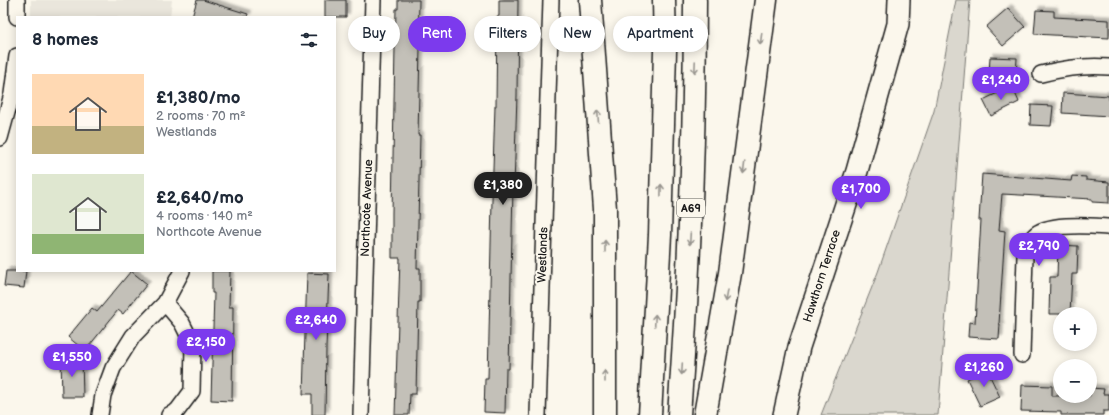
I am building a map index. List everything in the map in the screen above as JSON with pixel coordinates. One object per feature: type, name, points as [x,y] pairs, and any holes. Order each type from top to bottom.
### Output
[{"type":"highway","points":[[590,0],[604,209],[605,415]]},
{"type":"highway","name":"A69","points":[[650,415],[660,235],[665,51],[664,0]]},
{"type":"highway","name":"A69","points":[[679,415],[690,227],[695,0]]},
{"type":"highway","points":[[705,415],[730,273],[766,0]]},
{"type":"main road","name":"Hawthorn Terrace","points":[[784,415],[799,346],[857,171],[898,24],[899,0]]},
{"type":"street","points":[[17,0],[18,16]]},
{"type":"street","name":"Northcote Avenue","points":[[361,415],[373,0]]},
{"type":"street","name":"Westlands","points":[[538,415],[551,0]]},
{"type":"street","points":[[0,138],[12,94],[16,64]]},
{"type":"street","points":[[1040,74],[1063,68],[1086,66],[1109,67]]},
{"type":"street","points":[[1022,355],[1025,256],[1035,235],[1054,227],[1109,227]]},
{"type":"street","points":[[100,415],[102,395],[113,368],[133,336],[164,303],[181,272]]},
{"type":"street","points":[[164,303],[182,323],[193,345],[192,391],[177,411],[169,415]]},
{"type":"shaded area","points":[[31,0],[172,0],[170,16],[31,16]]},
{"type":"shaded area","points":[[956,0],[970,0],[938,415],[821,415],[878,272],[934,111]]},
{"type":"building","points":[[197,0],[203,0],[248,14],[247,16],[192,16]]},
{"type":"building","points":[[325,0],[346,0],[346,17],[325,16]]},
{"type":"building","points":[[398,0],[419,0],[419,16],[408,16],[408,52],[420,52],[418,135],[420,135],[417,268],[420,268],[420,302],[418,302],[416,394],[410,394],[409,415],[395,415],[400,258],[392,258],[392,213],[395,52],[400,52],[400,16],[396,16],[396,9],[398,9]]},
{"type":"building","points":[[499,0],[518,0],[518,16],[499,16]]},
{"type":"building","points":[[1008,8],[1025,27],[1003,46],[986,27]]},
{"type":"building","points":[[1036,10],[1054,11],[1054,17],[1109,20],[1109,38],[1034,34]]},
{"type":"building","points":[[497,52],[517,52],[509,369],[506,369],[505,413],[484,412],[485,379],[488,379],[492,200]]},
{"type":"building","points":[[990,57],[1017,58],[1016,75],[989,73]]},
{"type":"building","points":[[1012,86],[1019,102],[991,116],[983,100]]},
{"type":"building","points":[[1063,93],[1109,96],[1109,116],[1062,113]]},
{"type":"building","points":[[1031,105],[1053,106],[1051,126],[1030,125]]},
{"type":"building","points":[[982,174],[1071,181],[1072,176],[1086,177],[1086,180],[1109,182],[1109,203],[1092,202],[1092,199],[1002,194],[999,230],[1005,231],[999,339],[968,337],[969,322],[975,323]]},
{"type":"building","points":[[1058,245],[1078,246],[1077,274],[1072,274],[1070,307],[1053,307],[1053,314],[1049,314],[1050,277],[1057,277]]},
{"type":"building","points":[[6,271],[26,272],[24,288],[4,286]]},
{"type":"building","points":[[130,272],[147,284],[123,314],[118,310],[85,351],[68,337],[92,308],[97,312]]},
{"type":"building","points":[[212,272],[230,272],[229,307],[233,307],[232,401],[211,400],[214,293],[212,293]]},
{"type":"building","points":[[307,273],[329,274],[325,415],[312,415],[312,394],[303,394]]},
{"type":"building","points":[[61,358],[82,358],[83,397],[62,397]]},
{"type":"building","points":[[987,370],[1000,397],[980,406],[967,379]]},
{"type":"building","points":[[1022,385],[1052,386],[1053,403],[1097,403],[1097,388],[1104,389],[1103,394],[1109,394],[1109,411],[1103,411],[1103,415],[1061,415],[1061,412],[1021,411]]}]
